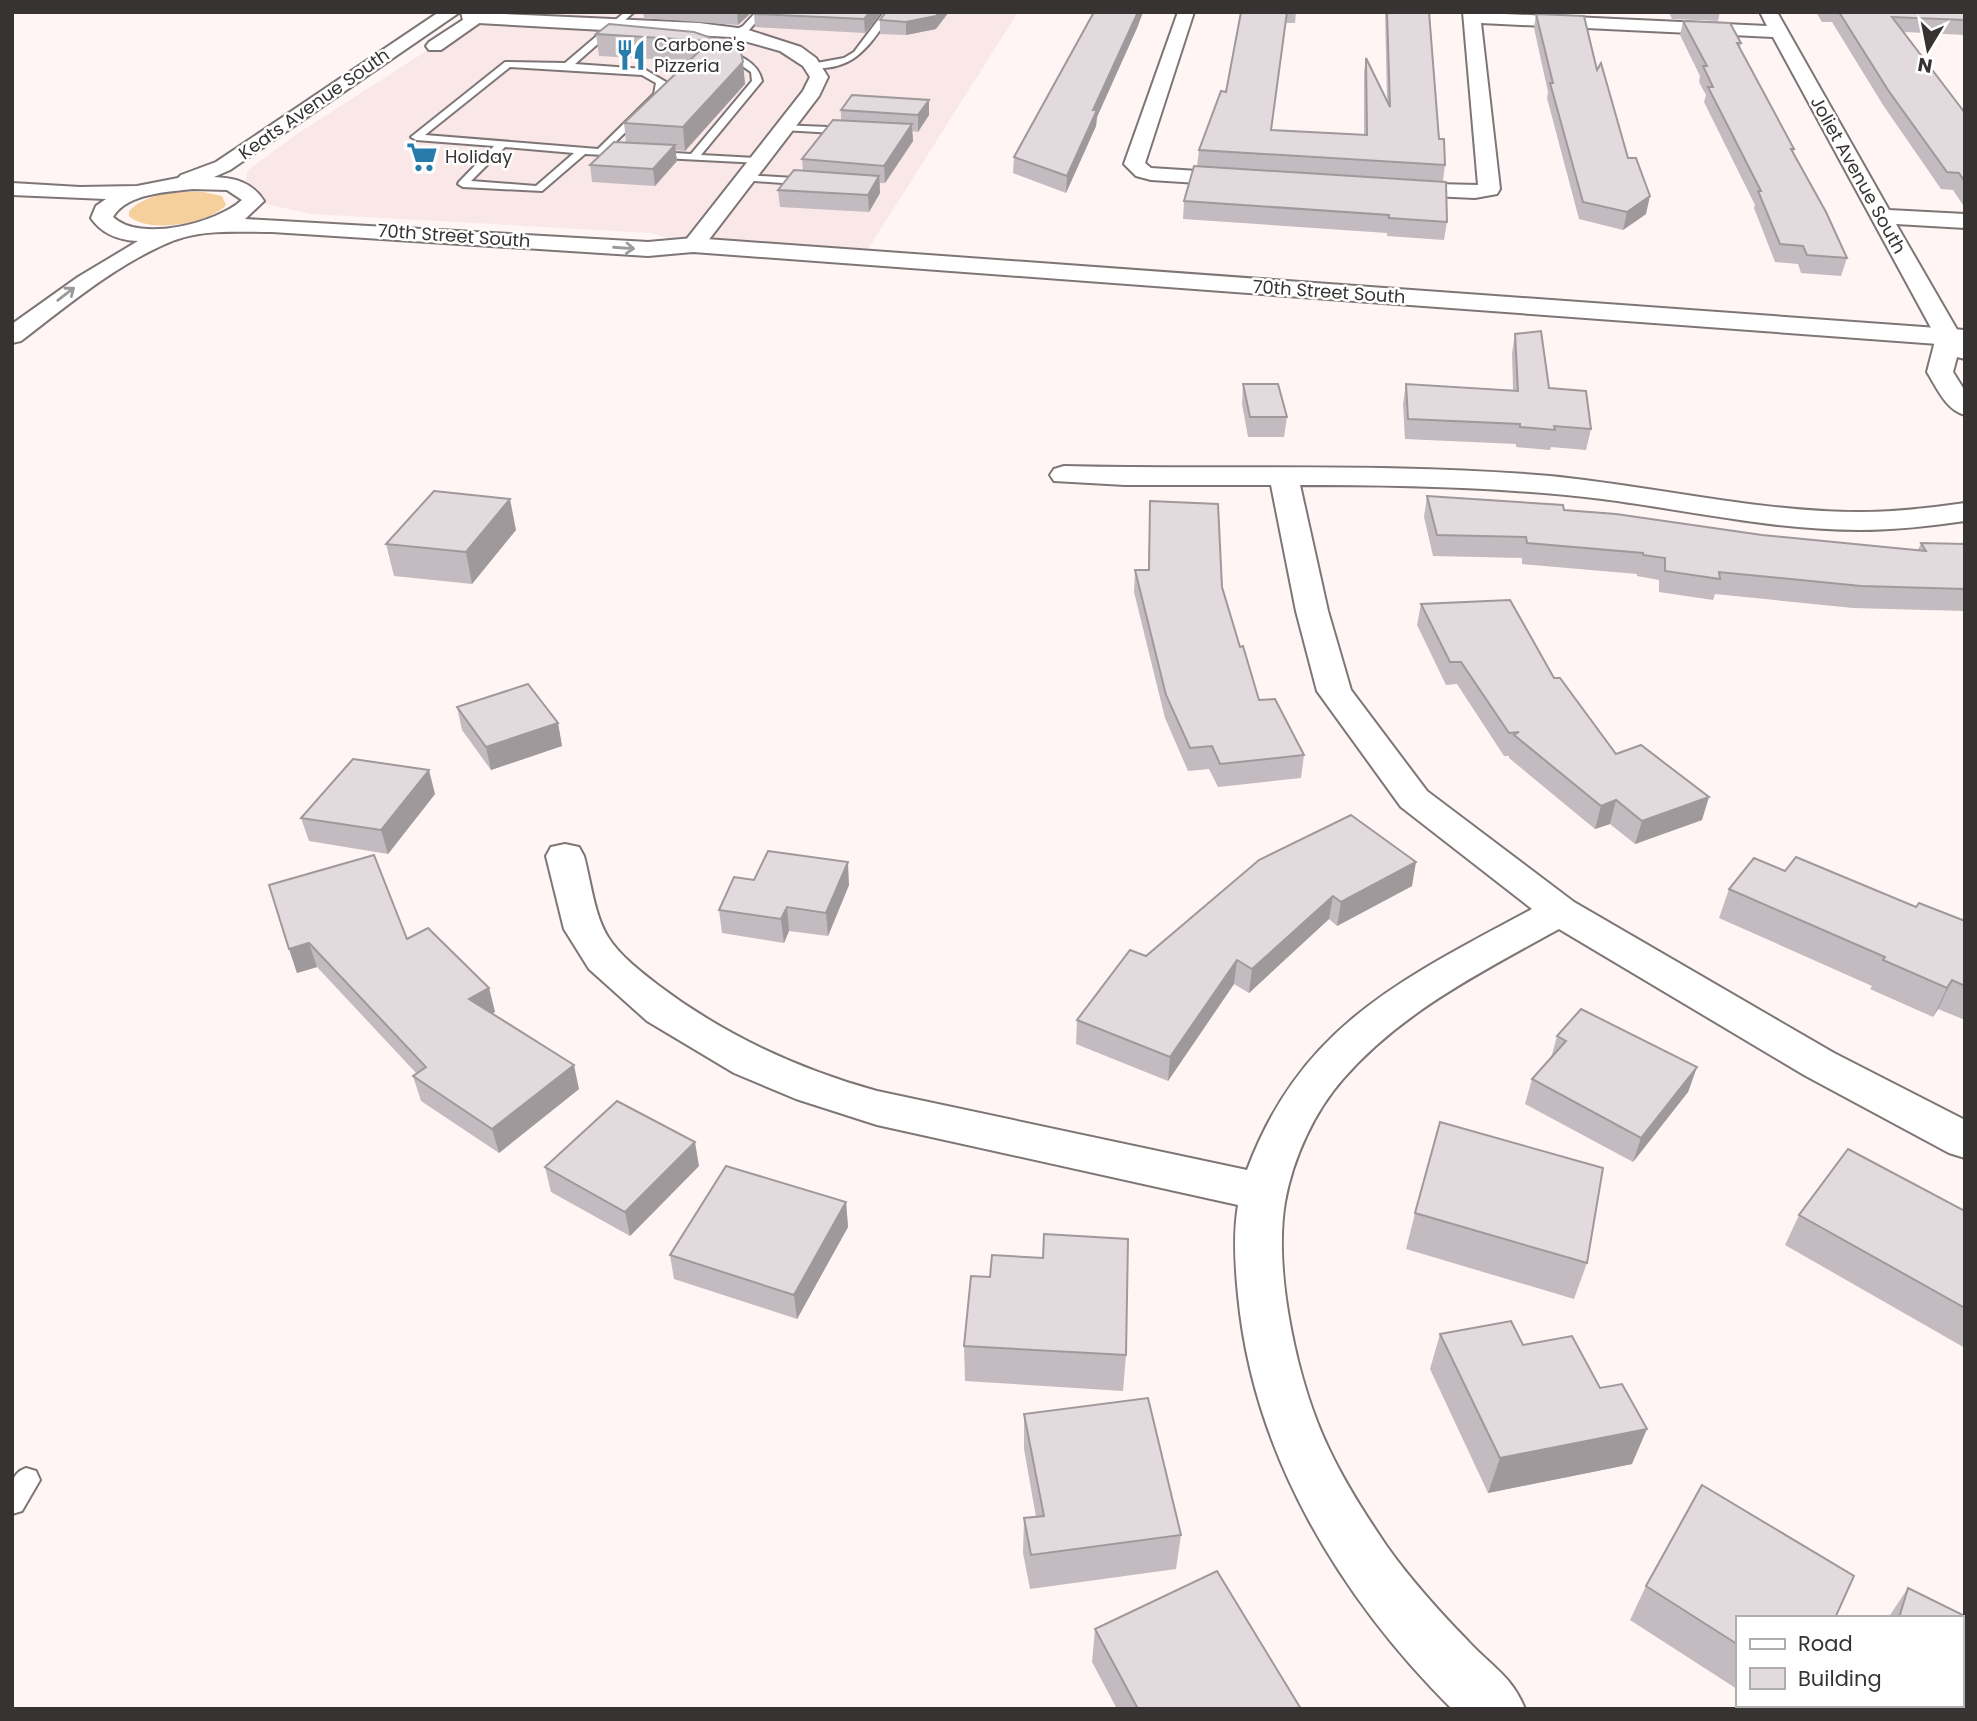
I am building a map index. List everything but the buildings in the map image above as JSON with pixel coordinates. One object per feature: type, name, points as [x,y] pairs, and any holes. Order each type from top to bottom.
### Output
[{"type":"street","name":"Keats Avenue South","points":[[172,185],[223,166],[452,12]]},
{"type":"street","points":[[1186,12],[1135,165],[1143,172],[1151,174],[1260,181]]},
{"type":"street","name":"Joliet Avenue South","points":[[1768,12],[1881,216],[1960,342]]},
{"type":"street","name":"Keats Avenue South","points":[[414,60],[478,14]]},
{"type":"street","points":[[478,14],[736,33],[762,38],[798,53],[814,65],[819,78],[812,92],[693,245]]},
{"type":"street","points":[[1369,188],[1475,192],[1489,188],[1471,15],[1779,32]]},
{"type":"street","name":"Keats Avenue South","points":[[248,195],[248,170],[297,134],[379,82]]},
{"type":"street","name":"70th Street South","points":[[172,185],[213,183],[311,214],[651,233],[693,245]]},
{"type":"street","points":[[12,189],[80,193],[139,192],[172,185]]},
{"type":"street","points":[[102,229],[104,211],[111,204],[139,192]]},
{"type":"street","points":[[12,200],[83,208],[102,229],[148,235],[173,234],[234,219],[248,210],[248,195]]},
{"type":"street","points":[[1881,216],[1965,221]]},
{"type":"street","name":"70th Street South","points":[[214,226],[272,225],[648,249],[693,245],[1960,342]]},
{"type":"street","points":[[12,336],[82,282],[127,254],[173,234]]},
{"type":"street","points":[[12,310],[39,287]]},
{"type":"street","points":[[1960,342],[1940,372],[1965,407]]},
{"type":"street","points":[[1064,475],[1177,479],[1427,476],[1553,485],[1773,517],[1859,523],[1923,520],[1965,512]]},
{"type":"street","points":[[1284,478],[1312,611],[1334,691],[1414,799],[1560,911],[1819,1064],[1965,1141]]},
{"type":"street","points":[[565,856],[584,929],[604,960],[646,998],[689,1030],[752,1064],[824,1092],[877,1108],[1264,1192]]},
{"type":"street","points":[[1495,1709],[1426,1642],[1384,1589],[1347,1537],[1316,1483],[1293,1434],[1278,1391],[1267,1346],[1259,1252],[1264,1192],[1295,1115],[1311,1088],[1351,1043],[1409,996],[1560,911]]},
{"type":"lane","points":[[736,33],[746,28],[761,12]]},
{"type":"lane","points":[[814,65],[847,60],[857,54],[889,12]]},
{"type":"lane","points":[[567,65],[596,39],[618,26]]},
{"type":"lane","points":[[596,39],[618,26]]},
{"type":"lane","points":[[694,157],[757,81],[755,71],[735,57],[709,48]]},
{"type":"lane","points":[[600,152],[659,95],[661,82],[644,72],[567,65],[508,64],[416,137],[600,152],[756,161]]},
{"type":"lane","points":[[783,127],[861,132]]},
{"type":"lane","points":[[503,143],[463,184],[538,189],[585,149]]},
{"type":"lane","points":[[745,178],[827,184]]},
{"type":"shaded area","points":[[487,12],[1018,12],[863,257],[693,245],[651,233],[311,214],[253,201],[244,189],[248,170],[297,134]]},
{"type":"shaded area","points":[[203,192],[222,196],[226,205],[206,217],[178,224],[150,225],[129,216],[129,211],[154,196]]},
{"type":"place","name":"Carbone's Pizzeria","points":[[631,55]]},
{"type":"place","name":"Holiday","points":[[422,157]]}]
